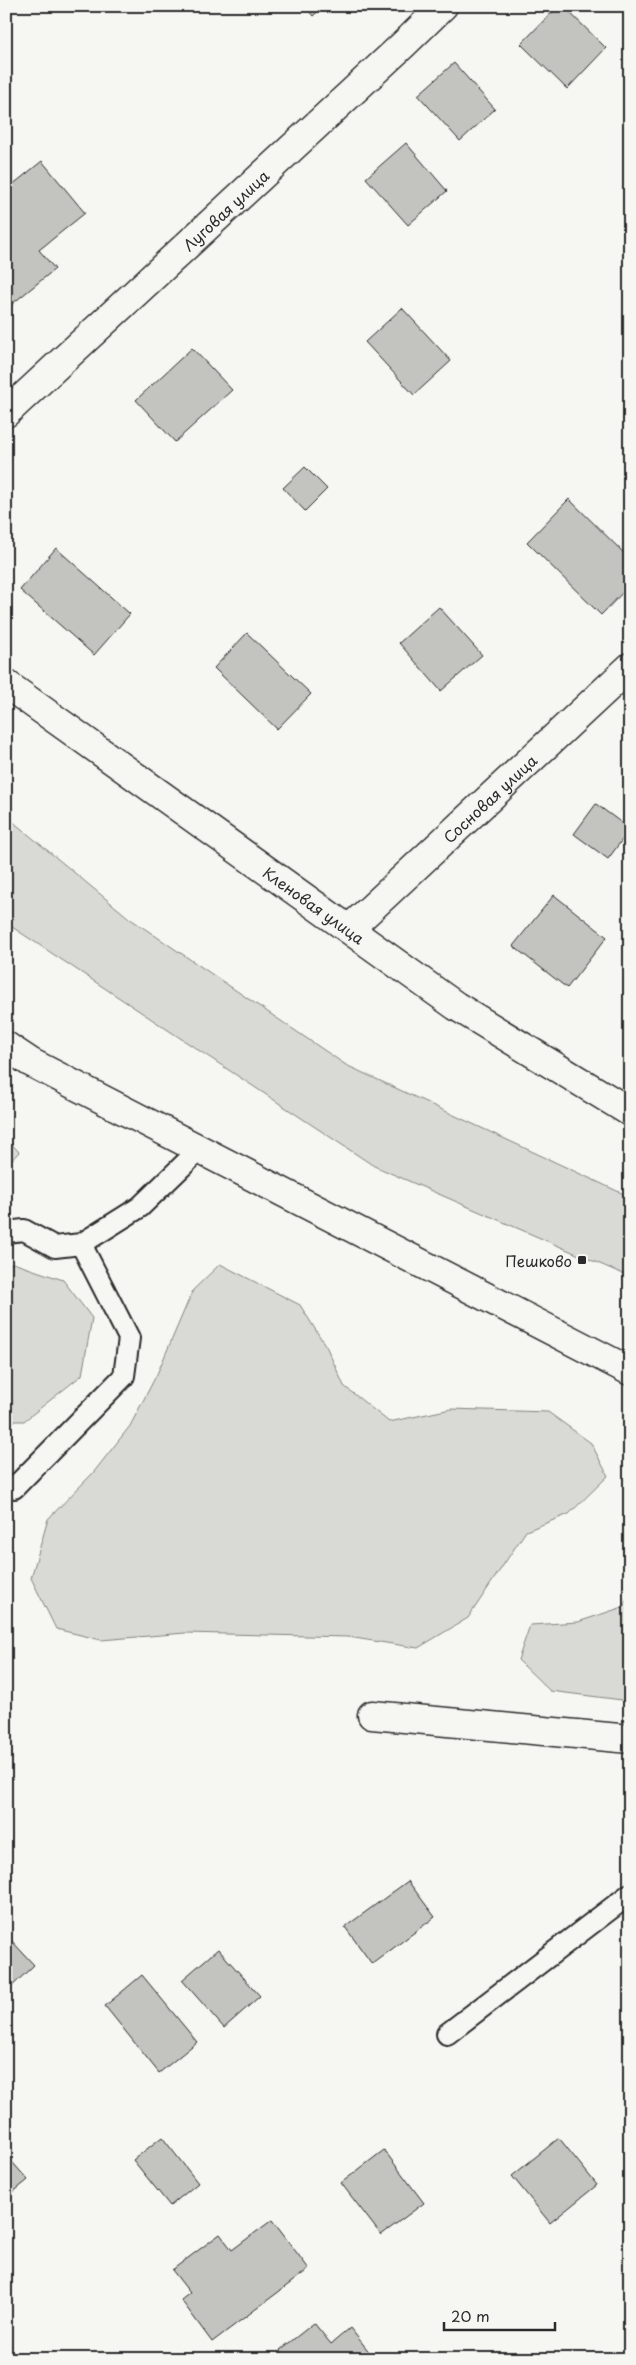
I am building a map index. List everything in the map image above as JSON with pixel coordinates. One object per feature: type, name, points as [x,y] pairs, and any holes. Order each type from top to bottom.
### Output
[{"type":"main road","name":"Луговая улица","points":[[6,413],[404,44],[442,6]]},
{"type":"main road","name":"Сосновая улица","points":[[349,929],[630,667]]},
{"type":"main road","name":"Кленовая улица","points":[[6,684],[456,1006],[630,1112]]},
{"type":"main road","points":[[6,1046],[30,1062],[630,1371]]},
{"type":"main road","points":[[372,1716],[630,1738]]},
{"type":"lane","points":[[6,1232],[24,1230],[55,1247],[81,1244],[140,1207],[200,1149]]},
{"type":"lane","points":[[14,1488],[124,1376],[129,1338],[81,1244]]},
{"type":"lane","points":[[447,2034],[630,1894]]},
{"type":"path","points":[[630,2213],[626,2216],[630,2231]]},
{"type":"shaded area","points":[[6,816],[129,918],[346,1065],[630,1197],[630,1277],[374,1166],[6,923]]},
{"type":"shaded area","points":[[6,1138],[19,1152],[6,1166]]},
{"type":"shaded area","points":[[13,1263],[63,1280],[92,1318],[82,1375],[24,1421],[6,1421],[6,1265]]},
{"type":"shaded area","points":[[220,1264],[300,1305],[327,1348],[344,1386],[389,1422],[451,1409],[548,1412],[591,1443],[608,1476],[569,1514],[526,1531],[468,1618],[418,1648],[348,1637],[185,1633],[101,1640],[56,1629],[31,1578],[48,1519],[93,1473],[130,1426],[157,1374],[193,1290]]},
{"type":"shaded area","points":[[630,1592],[630,1701],[550,1691],[518,1660],[530,1625],[578,1622],[623,1607]]},
{"type":"building","points":[[305,6],[324,6],[313,16]]},
{"type":"building","points":[[558,6],[563,6],[606,48],[567,89],[521,44]]},
{"type":"building","points":[[454,63],[495,109],[460,141],[418,95]]},
{"type":"building","points":[[406,143],[447,191],[408,225],[366,178]]},
{"type":"building","points":[[42,161],[85,213],[39,250],[55,269],[6,309],[6,190]]},
{"type":"building","points":[[402,308],[451,361],[414,395],[365,342]]},
{"type":"building","points":[[192,348],[232,390],[175,442],[136,400]]},
{"type":"building","points":[[305,467],[327,489],[305,511],[283,488]]},
{"type":"building","points":[[569,499],[630,559],[630,585],[601,615],[527,542]]},
{"type":"building","points":[[56,548],[130,614],[94,655],[20,590]]},
{"type":"building","points":[[439,607],[482,655],[441,691],[399,643]]},
{"type":"building","points":[[247,633],[311,694],[277,729],[214,668]]},
{"type":"building","points":[[596,804],[630,829],[608,859],[574,834]]},
{"type":"building","points":[[554,895],[607,937],[567,988],[513,946]]},
{"type":"building","points":[[408,1881],[435,1917],[372,1964],[345,1927]]},
{"type":"building","points":[[11,1940],[34,1965],[6,1992],[6,1945]]},
{"type":"building","points":[[218,1949],[260,1996],[224,2028],[182,1980]]},
{"type":"building","points":[[142,1975],[197,2042],[159,2073],[105,2006]]},
{"type":"building","points":[[162,2137],[198,2183],[170,2206],[133,2160]]},
{"type":"building","points":[[559,2138],[597,2185],[550,2223],[512,2176]]},
{"type":"building","points":[[384,2150],[424,2203],[381,2235],[341,2183]]},
{"type":"building","points":[[6,2155],[28,2180],[6,2198]]},
{"type":"building","points":[[272,2220],[309,2269],[212,2342],[181,2300],[190,2293],[172,2270],[220,2234],[232,2250]]},
{"type":"building","points":[[314,2323],[331,2344],[350,2328],[375,2359],[286,2359],[280,2350]]},
{"type":"place","name":"Пешково","points":[[582,1260]]}]
